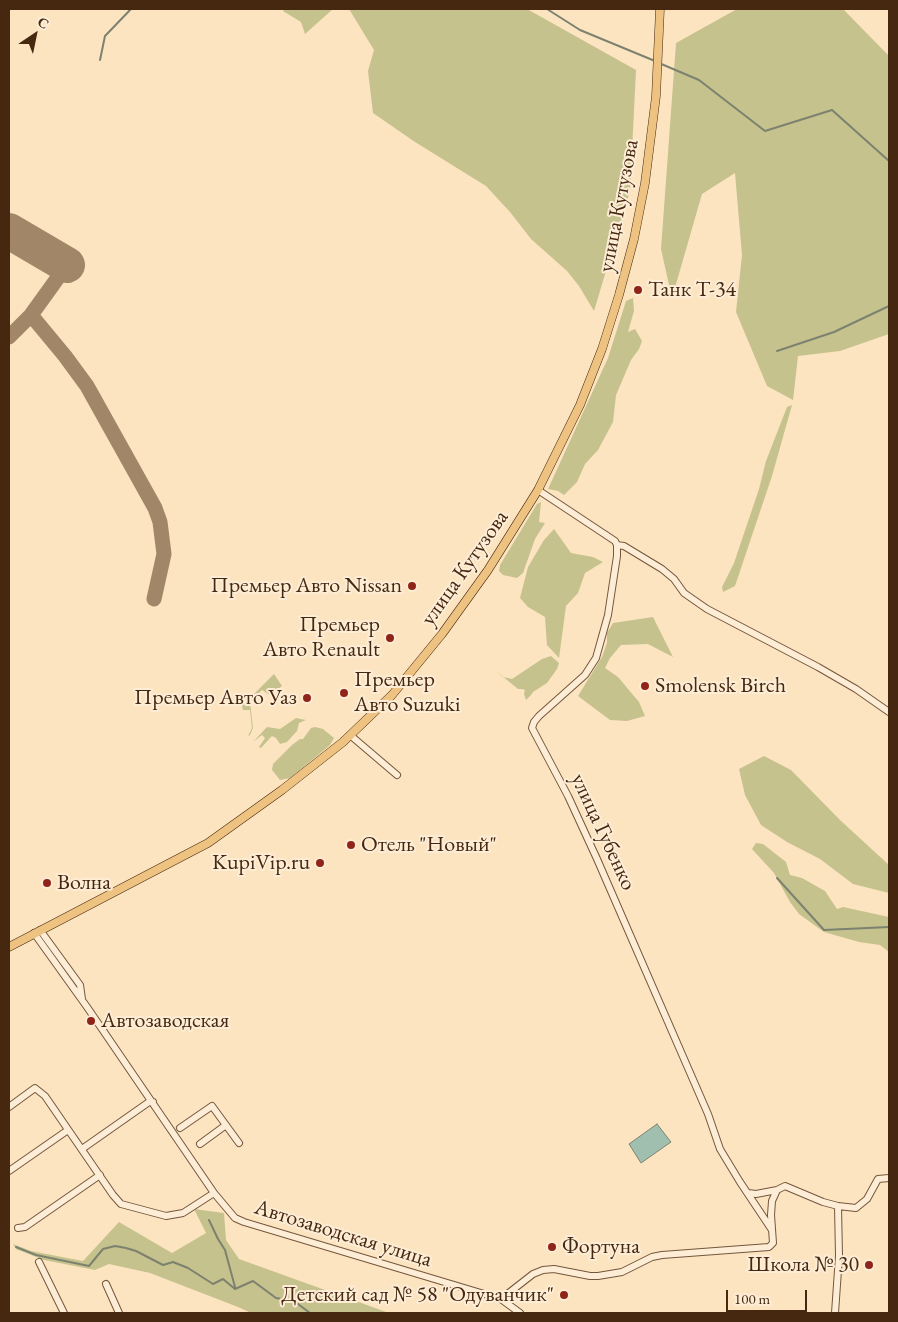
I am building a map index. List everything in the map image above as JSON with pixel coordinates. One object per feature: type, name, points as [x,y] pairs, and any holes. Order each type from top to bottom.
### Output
[{"type":"main road","name":"улица Кутузова","points":[[9,947],[109,896],[208,842],[282,790],[350,735],[392,695],[442,634],[488,570],[538,490],[580,405],[602,349],[619,295],[634,239],[645,183],[656,96],[660,9]]},
{"type":"street","points":[[538,490],[615,541],[617,545],[624,546],[662,569],[674,579],[684,593],[707,609],[818,667],[856,689],[889,712]]},
{"type":"street","name":"улица Губенко","points":[[617,545],[608,615],[596,658],[585,675],[539,716],[532,728],[568,796],[598,859],[708,1114],[720,1149],[772,1230]]},
{"type":"street","points":[[350,735],[397,775]]},
{"type":"street","name":"Автозаводская улица","points":[[37,932],[82,1001],[229,1212],[244,1222],[501,1299],[520,1313]]},
{"type":"street","points":[[9,1107],[35,1088],[45,1096],[121,1204],[166,1216],[183,1213],[214,1192]]},
{"type":"street","points":[[82,1149],[149,1102],[153,1102]]},
{"type":"street","points":[[180,1128],[212,1106],[239,1143]]},
{"type":"street","points":[[200,1144],[226,1125]]},
{"type":"street","points":[[9,1171],[68,1130]]},
{"type":"street","points":[[18,1228],[25,1227],[100,1175]]},
{"type":"street","points":[[748,1193],[756,1194],[788,1186],[823,1202],[856,1208],[867,1199],[878,1179],[889,1178]]},
{"type":"street","points":[[501,1299],[533,1274],[543,1270],[554,1269],[598,1276],[622,1272],[652,1257],[662,1255],[766,1248],[773,1243],[772,1201],[777,1190]]},
{"type":"street","points":[[835,1313],[839,1256],[838,1206]]},
{"type":"street","points":[[39,1262],[64,1313]]},
{"type":"street","points":[[106,1284],[119,1313]]},
{"type":"shaded area","points":[[284,9],[333,9],[305,34],[301,22],[283,11]]},
{"type":"shaded area","points":[[349,9],[527,9],[636,70],[630,191],[594,311],[579,286],[567,271],[531,239],[486,186],[415,142],[373,113],[368,71],[374,50]]},
{"type":"shaded area","points":[[737,9],[844,10],[889,56],[889,334],[840,351],[798,356],[793,400],[767,386],[736,312],[742,255],[735,173],[702,194],[672,298],[661,249],[676,43]]},
{"type":"shaded area","points":[[633,298],[634,311],[628,332],[635,329],[642,341],[631,360],[616,395],[613,422],[598,450],[585,464],[577,482],[564,495],[558,491],[548,489],[608,358],[626,301]]},
{"type":"shaded area","points":[[792,405],[772,476],[735,586],[723,592],[722,587],[734,563],[759,489],[766,461],[787,407]]},
{"type":"shaded area","points":[[541,502],[539,522],[545,523],[535,539],[523,573],[517,578],[503,575],[499,571],[500,565],[537,504]]},
{"type":"shaded area","points":[[554,529],[571,553],[593,557],[603,562],[585,573],[578,593],[566,606],[559,658],[547,645],[545,617],[528,607],[520,598],[528,567],[544,540]]},
{"type":"shaded area","points":[[653,617],[673,657],[648,644],[621,645],[610,658],[605,668],[618,677],[639,702],[645,716],[627,721],[610,720],[578,696],[602,657],[607,643],[607,633],[613,623]]},
{"type":"shaded area","points":[[551,656],[559,663],[547,683],[533,692],[526,700],[525,690],[518,689],[504,677],[512,679],[542,659]]},
{"type":"shaded area","points":[[274,674],[282,686],[270,695],[262,690],[250,702],[253,728],[248,736],[252,728],[250,710],[243,710],[242,706]]},
{"type":"shaded area","points":[[296,718],[306,720],[299,723],[297,731],[287,742],[280,744],[272,736],[261,748],[259,747],[265,738],[262,735],[253,742],[267,727],[280,729]]},
{"type":"shaded area","points":[[311,728],[323,729],[334,738],[330,745],[290,778],[280,780],[272,770],[273,764],[292,745],[303,739]]},
{"type":"shaded area","points":[[764,756],[791,770],[840,820],[889,865],[889,893],[853,884],[820,859],[787,842],[761,825],[745,795],[739,769]]},
{"type":"shaded area","points":[[756,843],[763,844],[786,862],[790,875],[802,878],[825,891],[837,909],[843,907],[889,917],[889,952],[880,945],[859,942],[824,932],[799,914],[774,873],[752,849]]},
{"type":"shaded area","points":[[657,1124],[671,1142],[641,1163],[629,1144]]},
{"type":"shaded area","points":[[194,1209],[224,1213],[226,1240],[239,1259],[389,1313],[251,1313],[150,1273],[109,1264],[95,1270],[44,1260],[16,1249],[13,1244],[31,1251],[83,1261],[119,1222],[172,1253],[206,1233]]},
{"type":"waterway","points":[[100,60],[105,36],[131,9]]},
{"type":"waterway","points":[[547,9],[580,30],[655,61]]},
{"type":"waterway","points":[[659,63],[699,80],[765,131],[832,110],[889,161]]},
{"type":"waterway","points":[[777,351],[834,332],[889,306]]},
{"type":"waterway","points":[[777,878],[824,930],[889,927]]},
{"type":"waterway","points":[[209,1220],[225,1250],[235,1287]]},
{"type":"waterway","points":[[16,1247],[36,1255],[89,1266],[103,1249],[115,1246],[126,1248],[163,1265],[173,1262],[188,1268],[213,1284],[223,1279],[235,1289],[253,1281],[276,1298],[294,1301],[310,1313]]},
{"type":"taxiway","points":[[9,337],[31,315],[67,265]]},
{"type":"taxiway","points":[[31,315],[87,386],[155,508],[160,522],[164,554],[154,599]]},
{"type":"runway","points":[[9,231],[67,265]]},
{"type":"place","name":"Танк Т-34","points":[[638,290]]},
{"type":"place","name":"Премьер Авто Nissan","points":[[412,586]]},
{"type":"place","name":"Премьер Авто Renault","points":[[390,638]]},
{"type":"place","name":"Smolensk Birch","points":[[645,686]]},
{"type":"place","name":"Премьер Авто Suzuki","points":[[344,693]]},
{"type":"place","name":"Премьер Авто Уаз","points":[[307,698]]},
{"type":"place","name":"Отель \"Новый\"","points":[[351,845]]},
{"type":"place","name":"KupiVip.ru","points":[[320,863]]},
{"type":"place","name":"Волна","points":[[47,883]]},
{"type":"place","name":"Автозаводская","points":[[91,1021]]},
{"type":"place","name":"Фортуна","points":[[552,1247]]},
{"type":"place","name":"Школа № 30","points":[[869,1265]]},
{"type":"place","name":"Детский сад № 58 \"Одуванчик\"","points":[[564,1295]]}]
